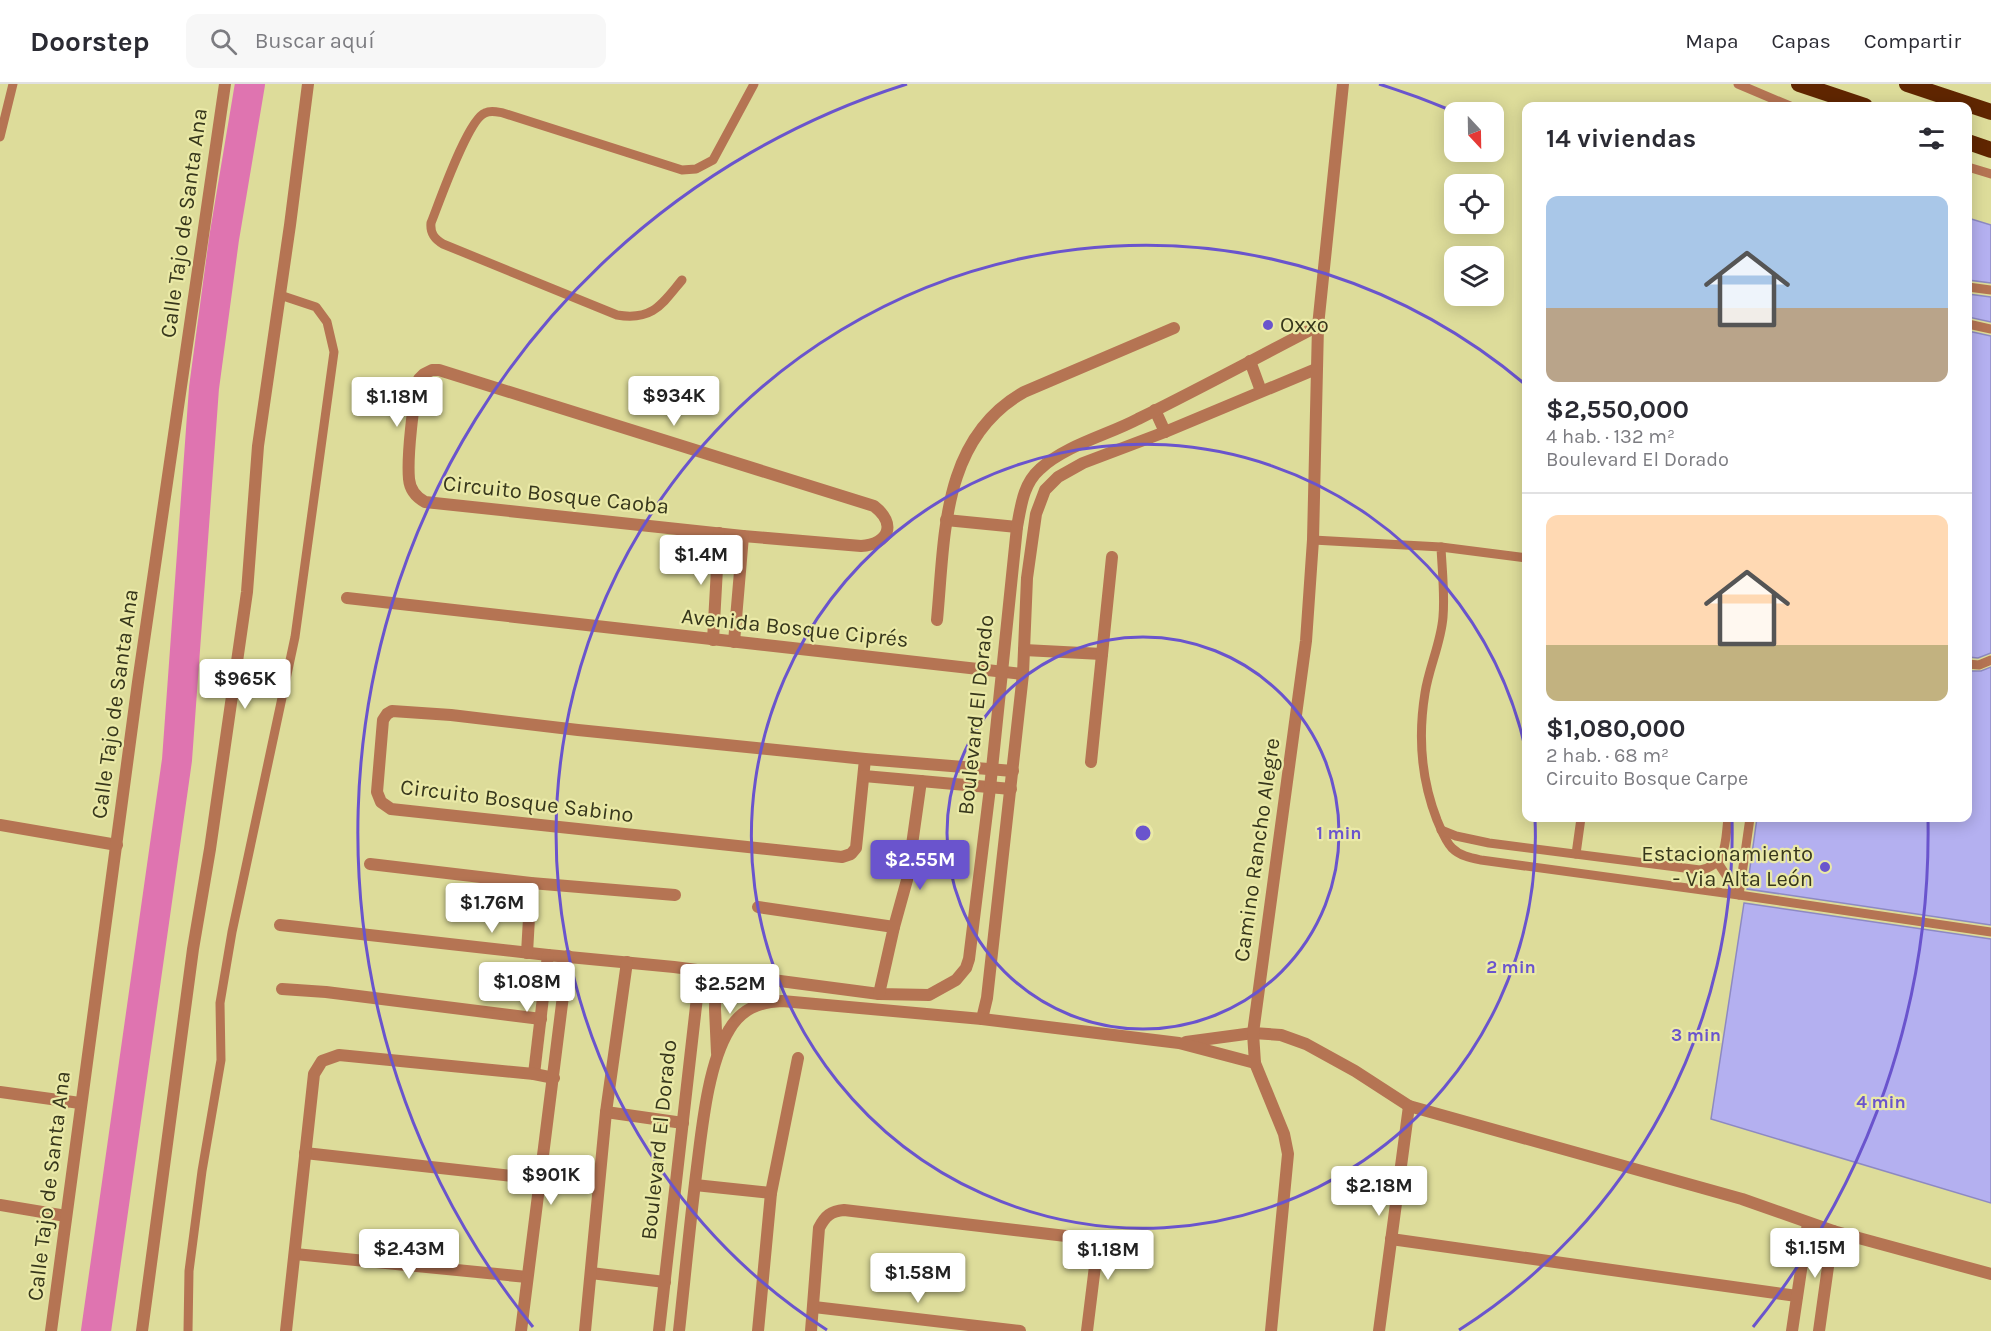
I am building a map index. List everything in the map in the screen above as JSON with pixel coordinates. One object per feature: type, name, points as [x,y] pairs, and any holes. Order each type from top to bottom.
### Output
[{"type":"highway","points":[[1799,84],[1852,102]]},
{"type":"highway","points":[[1907,84],[1933,88],[1967,102]]},
{"type":"highway","points":[[1972,104],[1991,112]]},
{"type":"highway","points":[[1972,143],[1991,150]]},
{"type":"street","name":"Calle Tajo de Santa Ana","points":[[51,1331],[140,670],[225,84]]},
{"type":"street","points":[[142,1331],[193,949],[210,849],[247,592],[258,446],[308,84]]},
{"type":"street","points":[[1316,369],[1318,326],[1343,84]]},
{"type":"street","name":"Boulevard El Dorado","points":[[659,1331],[700,971],[879,994],[929,995],[956,980],[966,968],[969,959],[990,788],[1017,527],[1023,494],[1029,481],[1054,459],[1318,326]]},
{"type":"street","points":[[937,620],[946,520],[959,464],[983,426],[1009,400],[1024,392],[1174,328]]},
{"type":"street","points":[[1250,361],[1261,391]]},
{"type":"street","name":"Boulevard El Dorado","points":[[982,1019],[987,998],[1023,674],[1027,578],[1036,514],[1046,490],[1058,477],[1083,463],[1165,432],[1316,369]]},
{"type":"street","name":"Camino Rancho Alegre","points":[[1271,1331],[1288,1154],[1284,1134],[1255,1063],[1253,1033],[1295,736],[1306,640],[1313,540],[1316,369]]},
{"type":"street","name":"Circuito Bosque Caoba","points":[[439,370],[874,506],[884,516],[887,532],[885,538],[880,542],[861,546],[743,536],[425,502],[416,495],[409,480],[410,443],[419,379],[428,372],[439,370]]},
{"type":"street","points":[[1155,410],[1165,432]]},
{"type":"street","points":[[946,520],[1017,527]]},
{"type":"street","points":[[713,640],[719,533]]},
{"type":"street","points":[[734,642],[743,536]]},
{"type":"street","points":[[1091,762],[1112,557]]},
{"type":"street","name":"Avenida Bosque Ciprés","points":[[347,598],[1023,674]]},
{"type":"street","points":[[1024,650],[1102,654]]},
{"type":"street","name":"Circuito Bosque Sabino","points":[[865,759],[856,848],[852,854],[842,857],[391,809],[381,802],[377,792],[383,720],[392,711],[451,715],[865,759],[1012,771]]},
{"type":"street","points":[[864,776],[1011,789]]},
{"type":"street","points":[[879,994],[907,880],[921,781]]},
{"type":"street","points":[[0,825],[117,845]]},
{"type":"street","points":[[370,864],[531,883],[675,895]]},
{"type":"street","points":[[527,953],[531,883]]},
{"type":"street","points":[[758,907],[894,927]]},
{"type":"street","points":[[280,925],[700,971]]},
{"type":"street","points":[[534,1074],[548,956]]},
{"type":"street","points":[[520,1331],[568,956]]},
{"type":"street","points":[[585,1331],[606,1112],[627,962]]},
{"type":"street","points":[[716,974],[717,1057]]},
{"type":"street","points":[[282,989],[326,992],[541,1019]]},
{"type":"street","name":"Boulevard El Dorado","points":[[679,1331],[703,1116],[717,1057],[733,1023],[751,1007],[765,1002],[806,1003],[982,1019],[1179,1042],[1255,1063]]},
{"type":"street","name":"Boulevard El Dorado","points":[[1179,1042],[1253,1033],[1281,1035],[1306,1044],[1355,1071],[1409,1106],[1742,1199],[1833,1231],[1991,1274]]},
{"type":"street","points":[[286,1331],[314,1074],[322,1061],[339,1055],[534,1074],[554,1078]]},
{"type":"street","points":[[758,1331],[771,1193],[798,1058]]},
{"type":"street","points":[[0,1092],[80,1103]]},
{"type":"street","points":[[1379,1331],[1409,1106]]},
{"type":"street","points":[[606,1112],[683,1123]]},
{"type":"street","points":[[305,1153],[539,1179]]},
{"type":"street","points":[[695,1185],[771,1193]]},
{"type":"street","points":[[0,1205],[66,1216]]},
{"type":"street","points":[[811,1331],[819,1228],[825,1216],[837,1210],[1083,1238],[1093,1247],[1096,1258],[1087,1331]]},
{"type":"street","points":[[1792,1331],[1808,1223]]},
{"type":"street","points":[[1819,1331],[1833,1231]]},
{"type":"street","points":[[1391,1239],[1797,1296]]},
{"type":"street","points":[[295,1254],[526,1277]]},
{"type":"street","points":[[591,1273],[665,1282]]},
{"type":"street","points":[[814,1307],[1020,1331]]},
{"type":"lane","points":[[0,137],[13,84]]},
{"type":"lane","points":[[682,280],[652,312],[632,318],[617,315],[443,244],[433,236],[430,229],[431,223],[466,136],[483,113],[492,111],[503,113],[682,170],[696,169],[713,160],[754,84]]},
{"type":"lane","points":[[1737,84],[1780,102]]},
{"type":"lane","points":[[1972,168],[1991,174]]},
{"type":"lane","points":[[1972,288],[1991,290]]},
{"type":"lane","points":[[188,1331],[189,1271],[202,1171],[221,1060],[220,1003],[235,920],[295,637],[334,352],[327,322],[316,306],[280,295]]},
{"type":"lane","points":[[1972,325],[1991,329]]},
{"type":"lane","points":[[1313,540],[1441,547],[1522,557]]},
{"type":"lane","points":[[1441,547],[1443,616],[1425,690],[1421,737],[1422,764],[1428,791],[1441,830],[1452,849],[1468,857],[1991,932]]},
{"type":"lane","points":[[1972,664],[1991,660]]},
{"type":"lane","points":[[1576,854],[1580,822]]},
{"type":"lane","points":[[1441,830],[1464,838],[1490,843],[1688,870],[1710,868],[1718,863],[1723,854],[1727,822]]},
{"type":"lane","points":[[1739,895],[1749,822]]},
{"type":"lane","points":[[1718,863],[1739,895]]},
{"type":"building","points":[[1972,219],[1991,225],[1991,283],[1972,281]]},
{"type":"building","points":[[1972,295],[1991,297],[1991,322],[1972,318]]},
{"type":"building","points":[[1972,332],[1991,336],[1991,653],[1978,658],[1972,657]]},
{"type":"building","points":[[1991,667],[1991,925],[1747,889],[1756,822],[1972,822],[1972,671],[1981,671]]},
{"type":"building","points":[[1744,903],[1991,939],[1991,1203],[1711,1119]]},
{"type":"waterway","points":[[96,1331],[177,760],[204,388],[224,239],[250,84]]},
{"type":"place","name":"Oxxo","points":[[1268,325]]},
{"type":"place","name":"Estacionamiento - Via Alta León","points":[[1825,867]]}]
